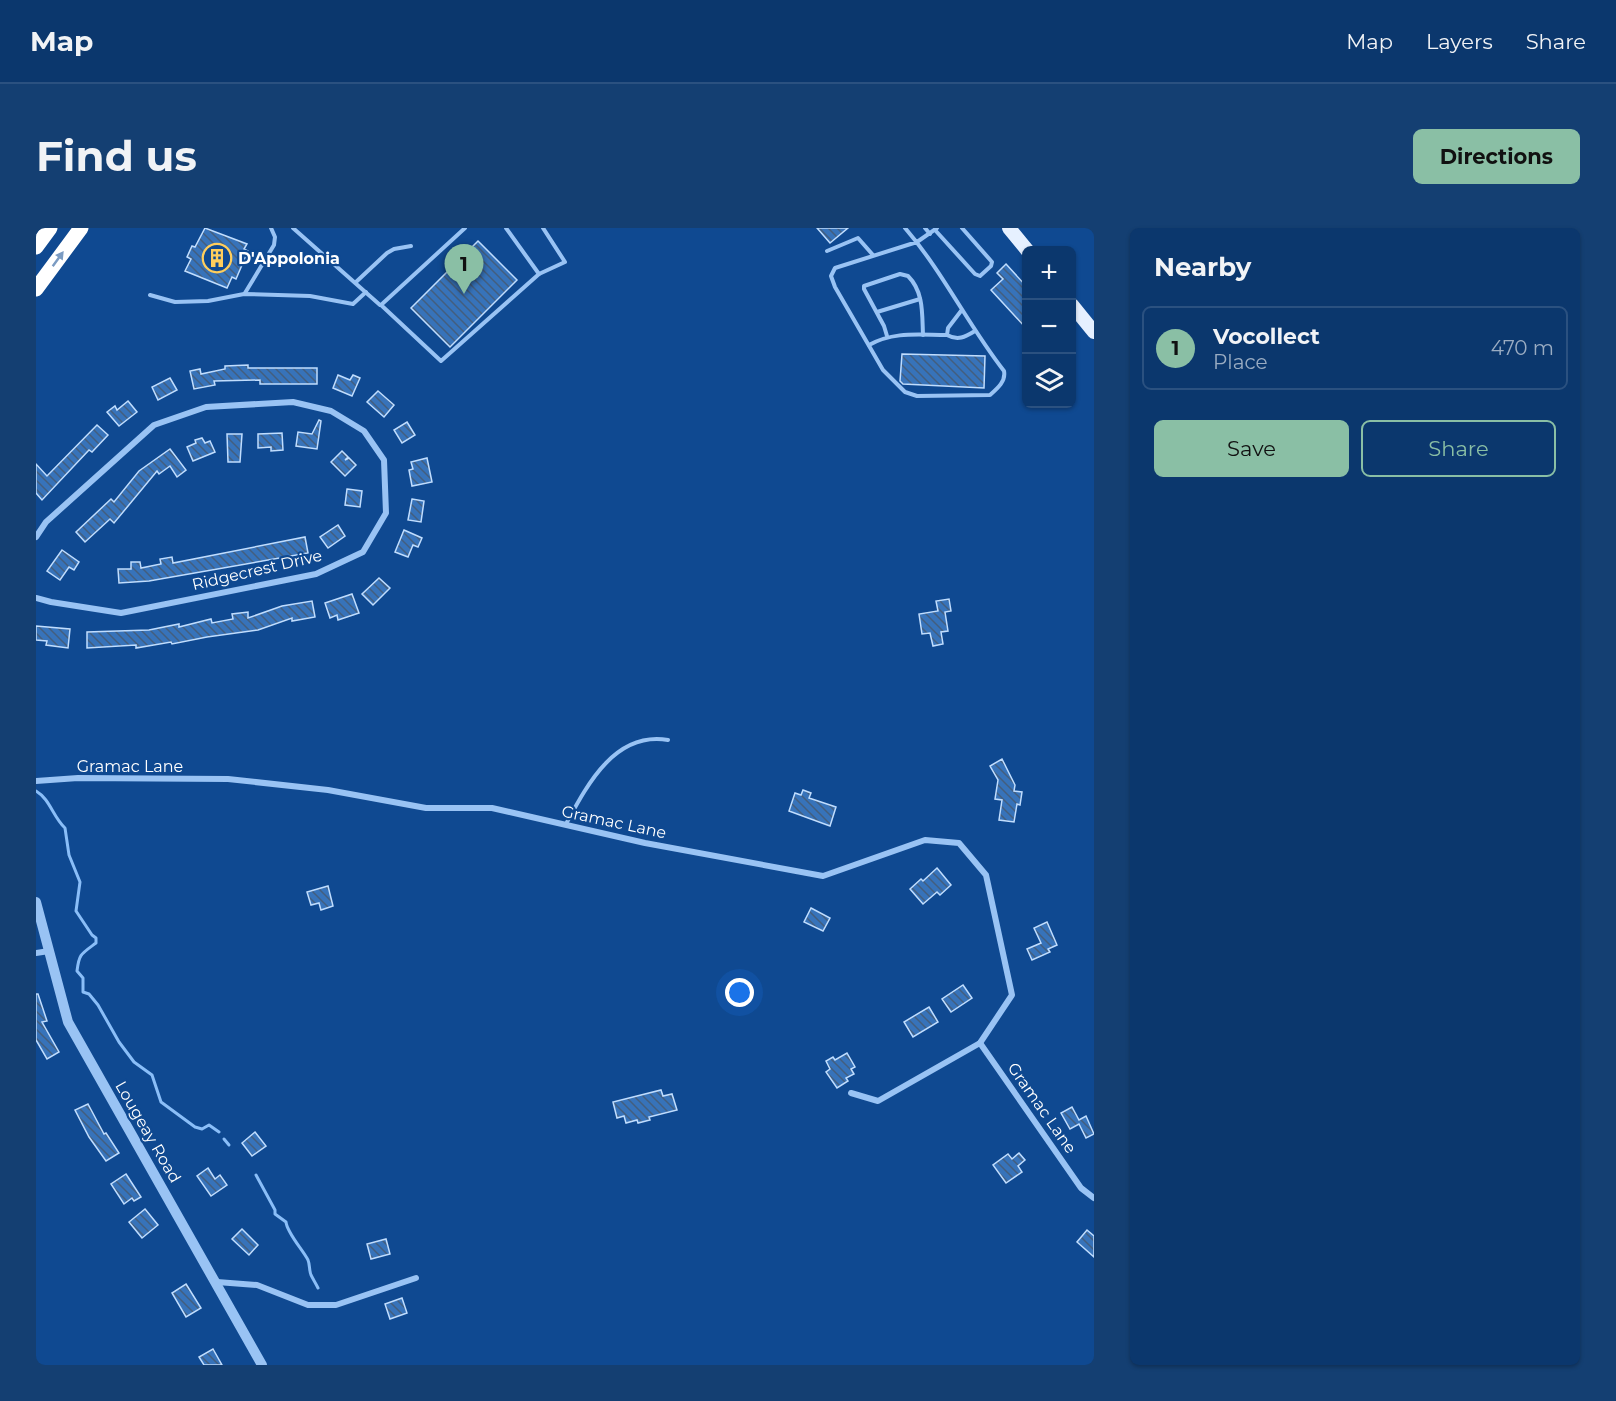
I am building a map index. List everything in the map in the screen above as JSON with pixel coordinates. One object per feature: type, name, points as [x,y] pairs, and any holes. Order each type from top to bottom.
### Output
[{"type":"highway","points":[[36,246],[45,228]]},
{"type":"highway","points":[[36,246],[50,228]]},
{"type":"highway","points":[[36,289],[81,228]]},
{"type":"main road","points":[[1009,228],[1024,246]]},
{"type":"main road","points":[[1076,311],[1094,332]]},
{"type":"street","name":"Ridgecrest Drive","points":[[36,537],[46,522],[154,425],[206,407],[293,402],[331,411],[364,431],[384,460],[386,513],[363,552],[316,574],[121,613],[36,598]]},
{"type":"street","name":"Gramac Lane","points":[[36,781],[78,778],[228,779],[328,790],[426,808],[492,808],[645,843],[823,876],[925,840],[959,843],[986,875],[1012,995],[980,1043],[878,1101],[851,1093]]},
{"type":"street","name":"Lougeay Road","points":[[36,902],[68,1022],[262,1365]]},
{"type":"street","points":[[36,953],[49,951]]},
{"type":"street","name":"Gramac Lane","points":[[980,1043],[1081,1188],[1094,1198]]},
{"type":"street","points":[[217,1282],[257,1285],[308,1305],[336,1305],[416,1278]]},
{"type":"lane","points":[[244,294],[274,245],[271,228]]},
{"type":"lane","points":[[293,228],[356,282],[441,361],[539,273],[565,262],[543,228]]},
{"type":"lane","points":[[381,305],[465,228]]},
{"type":"lane","points":[[506,228],[539,273]]},
{"type":"lane","points":[[905,228],[917,242],[961,311],[1004,370],[1005,376],[1000,386],[986,397],[917,396],[905,392],[883,370],[835,287],[831,276],[835,268],[917,242],[936,229],[980,276],[991,266],[992,262],[962,228]]},
{"type":"lane","points":[[925,228],[930,234]]},
{"type":"lane","points":[[828,251],[858,238],[873,255]]},
{"type":"lane","points":[[356,282],[387,253],[394,249],[411,246]]},
{"type":"lane","points":[[887,336],[864,289],[867,284],[904,273],[913,280],[920,298],[923,335]]},
{"type":"lane","points":[[150,295],[175,302],[208,301],[244,294],[310,296],[353,304],[366,292]]},
{"type":"lane","points":[[877,312],[920,298]]},
{"type":"lane","points":[[947,335],[948,328],[961,311]]},
{"type":"lane","points":[[868,345],[887,336],[947,335],[958,339],[975,331]]},
{"type":"lane","points":[[566,825],[585,790],[606,762],[637,741],[653,737],[668,740]]},
{"type":"building","name":"D'Appolonia","points":[[205,228],[247,244],[244,249],[248,251],[236,279],[232,277],[227,288],[185,271],[191,259],[187,257],[192,246],[195,247]]},
{"type":"building","points":[[817,228],[848,228],[830,243]]},
{"type":"building","points":[[478,241],[517,280],[450,347],[411,308]]},
{"type":"building","points":[[1006,264],[1022,282],[1022,324],[991,290],[1003,279],[997,273]]},
{"type":"building","points":[[902,354],[985,356],[984,388],[903,384],[900,381]]},
{"type":"building","points":[[248,365],[248,368],[317,368],[317,384],[260,384],[260,380],[214,381],[215,385],[194,389],[190,371],[200,369],[201,374],[225,369],[225,366]]},
{"type":"building","points":[[338,375],[350,380],[353,375],[360,378],[352,396],[333,388]]},
{"type":"building","points":[[170,378],[177,390],[158,400],[152,387]]},
{"type":"building","points":[[378,391],[394,405],[384,417],[367,402]]},
{"type":"building","points":[[128,401],[137,412],[119,426],[107,412],[115,406],[117,410]]},
{"type":"building","points":[[319,420],[321,421],[317,449],[296,446],[298,432],[312,434]]},
{"type":"building","points":[[407,422],[415,435],[402,443],[394,430]]},
{"type":"building","points":[[97,425],[108,435],[92,452],[89,450],[42,500],[36,493],[36,464],[47,476]]},
{"type":"building","points":[[282,433],[283,450],[271,451],[271,447],[258,448],[258,434]]},
{"type":"building","points":[[227,434],[242,434],[240,462],[228,462]]},
{"type":"building","points":[[202,438],[205,443],[210,441],[215,452],[193,461],[187,447],[196,443],[195,440]]},
{"type":"building","points":[[170,449],[186,470],[177,477],[170,466],[159,474],[157,471],[114,523],[110,519],[85,542],[76,532],[111,499],[114,502],[139,471]]},
{"type":"building","points":[[342,451],[348,457],[345,460],[349,458],[356,465],[345,476],[331,462]]},
{"type":"building","points":[[427,458],[432,482],[412,486],[409,470],[413,469],[411,462]]},
{"type":"building","points":[[347,489],[362,491],[360,507],[345,505]]},
{"type":"building","points":[[412,499],[424,501],[421,522],[408,520]]},
{"type":"building","points":[[338,525],[345,536],[328,548],[320,537]]},
{"type":"building","points":[[404,530],[422,538],[418,547],[413,545],[408,557],[395,552]]},
{"type":"building","points":[[305,537],[308,553],[149,581],[119,583],[118,569],[131,569],[131,562],[140,562],[141,568],[161,564],[160,559],[172,557],[173,563]]},
{"type":"building","points":[[62,550],[79,562],[74,570],[69,567],[60,580],[47,571]]},
{"type":"building","points":[[379,578],[390,588],[373,605],[362,594]]},
{"type":"building","points":[[352,594],[359,613],[338,620],[337,615],[330,618],[325,603]]},
{"type":"building","points":[[949,599],[951,611],[945,612],[948,631],[941,632],[943,644],[933,646],[930,633],[922,634],[919,614],[938,611],[936,601]]},
{"type":"building","points":[[312,601],[315,617],[292,621],[292,618],[258,630],[136,648],[136,645],[87,648],[87,632],[149,630],[179,624],[179,627],[211,619],[212,623],[233,619],[232,614],[248,612],[248,618],[282,606]]},
{"type":"building","points":[[36,626],[70,629],[68,648],[46,645],[47,641],[36,640]]},
{"type":"building","points":[[1002,759],[1015,785],[1014,791],[1022,792],[1014,822],[999,820],[1002,800],[995,799],[998,780],[990,766]]},
{"type":"building","points":[[803,790],[811,793],[809,798],[836,807],[830,826],[789,811],[795,793],[801,795]]},
{"type":"building","points":[[937,868],[951,885],[940,895],[937,892],[923,904],[910,889]]},
{"type":"building","points":[[328,886],[333,906],[321,910],[319,903],[311,905],[307,892]]},
{"type":"building","points":[[811,908],[830,918],[823,931],[804,922]]},
{"type":"building","points":[[1047,922],[1057,945],[1048,949],[1050,952],[1032,960],[1027,949],[1041,943],[1034,928]]},
{"type":"building","points":[[963,985],[972,998],[951,1012],[942,999]]},
{"type":"building","points":[[36,994],[38,994],[47,1021],[42,1022],[59,1052],[47,1059],[36,1040]]},
{"type":"building","points":[[929,1007],[938,1022],[913,1037],[904,1022]]},
{"type":"building","points":[[847,1053],[855,1067],[851,1069],[854,1074],[846,1078],[848,1081],[837,1088],[826,1072],[830,1069],[826,1061],[833,1057],[835,1060]]},
{"type":"building","points":[[661,1090],[663,1096],[672,1094],[677,1110],[649,1117],[650,1120],[638,1123],[637,1120],[626,1123],[624,1116],[617,1118],[613,1102]]},
{"type":"building","points":[[88,1104],[104,1134],[106,1133],[119,1153],[106,1161],[89,1137],[75,1110]]},
{"type":"building","points":[[1072,1107],[1079,1120],[1086,1116],[1094,1134],[1086,1138],[1079,1124],[1070,1129],[1061,1113]]},
{"type":"building","points":[[255,1132],[266,1146],[252,1156],[242,1143]]},
{"type":"building","points":[[1019,1153],[1025,1160],[1018,1166],[1022,1172],[1006,1183],[993,1165],[1008,1154],[1012,1159]]},
{"type":"building","points":[[208,1168],[215,1179],[220,1175],[227,1185],[211,1196],[197,1176]]},
{"type":"building","points":[[126,1174],[141,1197],[134,1201],[132,1198],[124,1204],[111,1184]]},
{"type":"building","points":[[145,1209],[158,1225],[142,1238],[129,1222]]},
{"type":"building","points":[[242,1229],[258,1245],[249,1255],[232,1239]]},
{"type":"building","points":[[1087,1230],[1094,1236],[1094,1257],[1077,1242]]},
{"type":"building","points":[[386,1239],[390,1254],[371,1259],[367,1244]]},
{"type":"building","points":[[186,1284],[201,1308],[186,1317],[172,1293]]},
{"type":"building","points":[[402,1298],[407,1313],[390,1319],[385,1304]]},
{"type":"building","points":[[213,1349],[222,1365],[204,1365],[199,1357]]},
{"type":"waterway","points":[[36,791],[45,799],[65,828],[69,855],[80,882],[76,911],[96,938],[96,943],[84,952],[79,961],[77,971],[83,978],[83,992],[89,994],[98,1005],[119,1042],[134,1062],[152,1075],[161,1102],[195,1127],[202,1129],[209,1125],[219,1132]]},
{"type":"waterway","points":[[224,1139],[229,1145]]},
{"type":"waterway","points":[[256,1175],[275,1214],[286,1222],[289,1231],[308,1260],[311,1275],[318,1288]]},
{"type":"place","name":"D'Appolonia","points":[[217,258]]},
{"type":"place","name":"Vocollect","points":[[464,294]]}]
